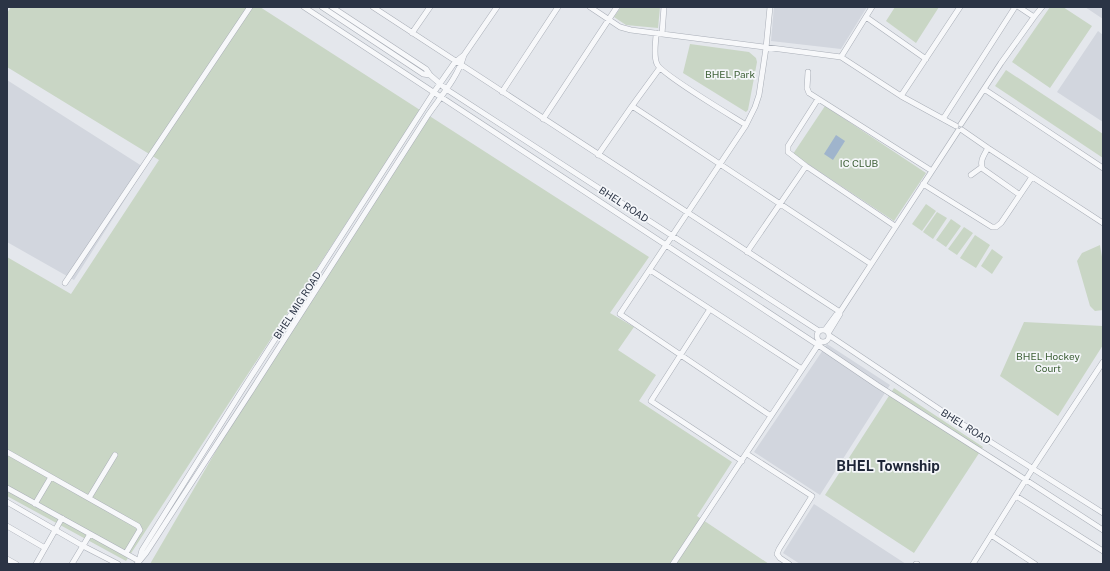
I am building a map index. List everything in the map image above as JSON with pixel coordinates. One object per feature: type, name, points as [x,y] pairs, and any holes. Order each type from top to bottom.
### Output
[{"type":"street","points":[[65,283],[250,7]]},
{"type":"street","points":[[304,7],[666,245],[819,343],[877,385],[1103,530]]},
{"type":"street","name":"BHEL ROAD","points":[[322,7],[423,74],[430,76]]},
{"type":"street","name":"BHEL ROAD","points":[[332,7],[426,69],[430,76],[446,89],[819,331]]},
{"type":"street","points":[[372,7],[840,312]]},
{"type":"street","points":[[412,33],[430,7]]},
{"type":"street","name":"BHEL MIG ROAD","points":[[138,563],[142,550],[212,438],[434,92],[455,62],[464,55],[498,7]]},
{"type":"street","points":[[502,92],[558,7]]},
{"type":"street","points":[[590,7],[620,27],[631,30],[841,57],[902,96],[959,128],[1103,223],[1103,227]]},
{"type":"street","points":[[543,119],[617,7]]},
{"type":"street","points":[[664,7],[655,57],[656,64],[659,69],[746,125]]},
{"type":"street","points":[[770,7],[759,95],[755,107],[746,125],[620,314],[772,416]]},
{"type":"street","points":[[841,57],[872,7]]},
{"type":"street","points":[[902,96],[960,7]]},
{"type":"street","points":[[943,119],[1015,7]]},
{"type":"street","points":[[1019,7],[1034,17]]},
{"type":"street","points":[[819,343],[827,342],[828,333],[840,312],[895,226],[984,89],[1042,7]]},
{"type":"street","points":[[866,17],[926,59]]},
{"type":"street","name":"BHEL MIG ROAD","points":[[138,563],[146,553],[446,89],[461,65],[464,55]]},
{"type":"street","points":[[598,155],[659,69]]},
{"type":"street","points":[[808,72],[807,90],[818,99],[932,171]]},
{"type":"street","points":[[984,89],[1103,168]]},
{"type":"street","points":[[818,99],[788,146],[788,152],[806,166],[895,226]]},
{"type":"street","points":[[632,106],[871,264]]},
{"type":"street","points":[[988,148],[982,161],[982,167],[1020,195]]},
{"type":"street","points":[[747,252],[806,166]]},
{"type":"street","points":[[971,175],[982,167]]},
{"type":"street","points":[[923,184],[992,227],[996,227],[1001,223],[1032,177]]},
{"type":"street","points":[[650,270],[802,369]]},
{"type":"street","points":[[710,309],[651,401],[742,462]]},
{"type":"street","points":[[674,564],[819,343],[817,336],[819,331],[828,333]]},
{"type":"street","name":"BHEL ROAD","points":[[828,333],[951,417],[1103,513]]},
{"type":"street","points":[[973,564],[992,536],[1033,468],[1103,362]]},
{"type":"street","points":[[7,452],[138,526],[140,530],[126,554]]},
{"type":"street","points":[[747,454],[812,496],[777,554],[789,564]]},
{"type":"street","points":[[89,498],[115,455]]},
{"type":"street","points":[[35,504],[51,477]]},
{"type":"street","points":[[7,488],[126,554],[138,563]]},
{"type":"street","points":[[1016,496],[1103,551]]},
{"type":"street","points":[[7,502],[83,546],[118,564]]},
{"type":"street","points":[[36,564],[62,518]]},
{"type":"street","points":[[7,526],[45,548]]},
{"type":"street","points":[[73,564],[90,534]]},
{"type":"street","points":[[992,536],[1035,564]]},
{"type":"street","points":[[7,559],[16,564]]},
{"type":"shaded area","points":[[774,7],[867,7],[841,49],[771,41]]},
{"type":"shaded area","points":[[1085,7],[1103,7],[1103,19]]},
{"type":"shaded area","points":[[1098,31],[1103,35],[1103,122],[1057,92]]},
{"type":"shaded area","points":[[7,80],[145,168],[74,280],[7,242]]},
{"type":"shaded area","points":[[827,344],[890,385],[820,495],[754,452]]},
{"type":"shaded area","points":[[814,504],[906,564],[800,564],[783,553]]},
{"type":"green space","points":[[11,7],[260,7],[420,110],[126,561],[7,496],[7,257],[71,294],[159,160],[7,67],[7,13]]},
{"type":"green space","points":[[621,7],[660,7],[658,28],[626,25],[614,17]]},
{"type":"green space","points":[[895,7],[939,7],[916,43],[886,21]]},
{"type":"green space","points":[[1050,7],[1063,7],[1092,26],[1050,88],[1012,62]]},
{"type":"green space","name":"BHEL Park","points":[[690,44],[749,52],[756,58],[757,62],[748,110],[746,112],[683,73]]},
{"type":"green space","points":[[1006,70],[1103,134],[1103,158],[995,86]]},
{"type":"green space","name":"IC CLUB","points":[[825,106],[926,173],[894,221],[793,154]]},
{"type":"green space","points":[[428,115],[649,257],[610,313],[634,327],[618,350],[656,375],[639,401],[732,462],[697,516],[769,564],[150,564],[248,396]]},
{"type":"green space","points":[[926,204],[936,211],[922,231],[912,224]]},
{"type":"green space","points":[[937,212],[947,218],[933,239],[923,232]]},
{"type":"green space","points":[[951,219],[961,226],[946,247],[936,240]]},
{"type":"green space","points":[[964,227],[973,233],[957,255],[948,249]]},
{"type":"green space","points":[[975,235],[990,245],[976,268],[960,258]]},
{"type":"green space","points":[[1100,245],[1103,263],[1103,310],[1095,311],[1090,306],[1077,261],[1082,253]]},
{"type":"green space","points":[[992,249],[1003,257],[992,274],[981,266]]},
{"type":"green space","name":"BHEL Hockey Court","points":[[1024,322],[1103,326],[1103,345],[1058,416],[1000,376]]},
{"type":"green space","points":[[894,388],[983,447],[914,553],[825,495]]},
{"type":"water","points":[[836,135],[845,141],[833,160],[824,154]]},
{"type":"district","name":"BHEL Township","points":[[888,466]]}]
